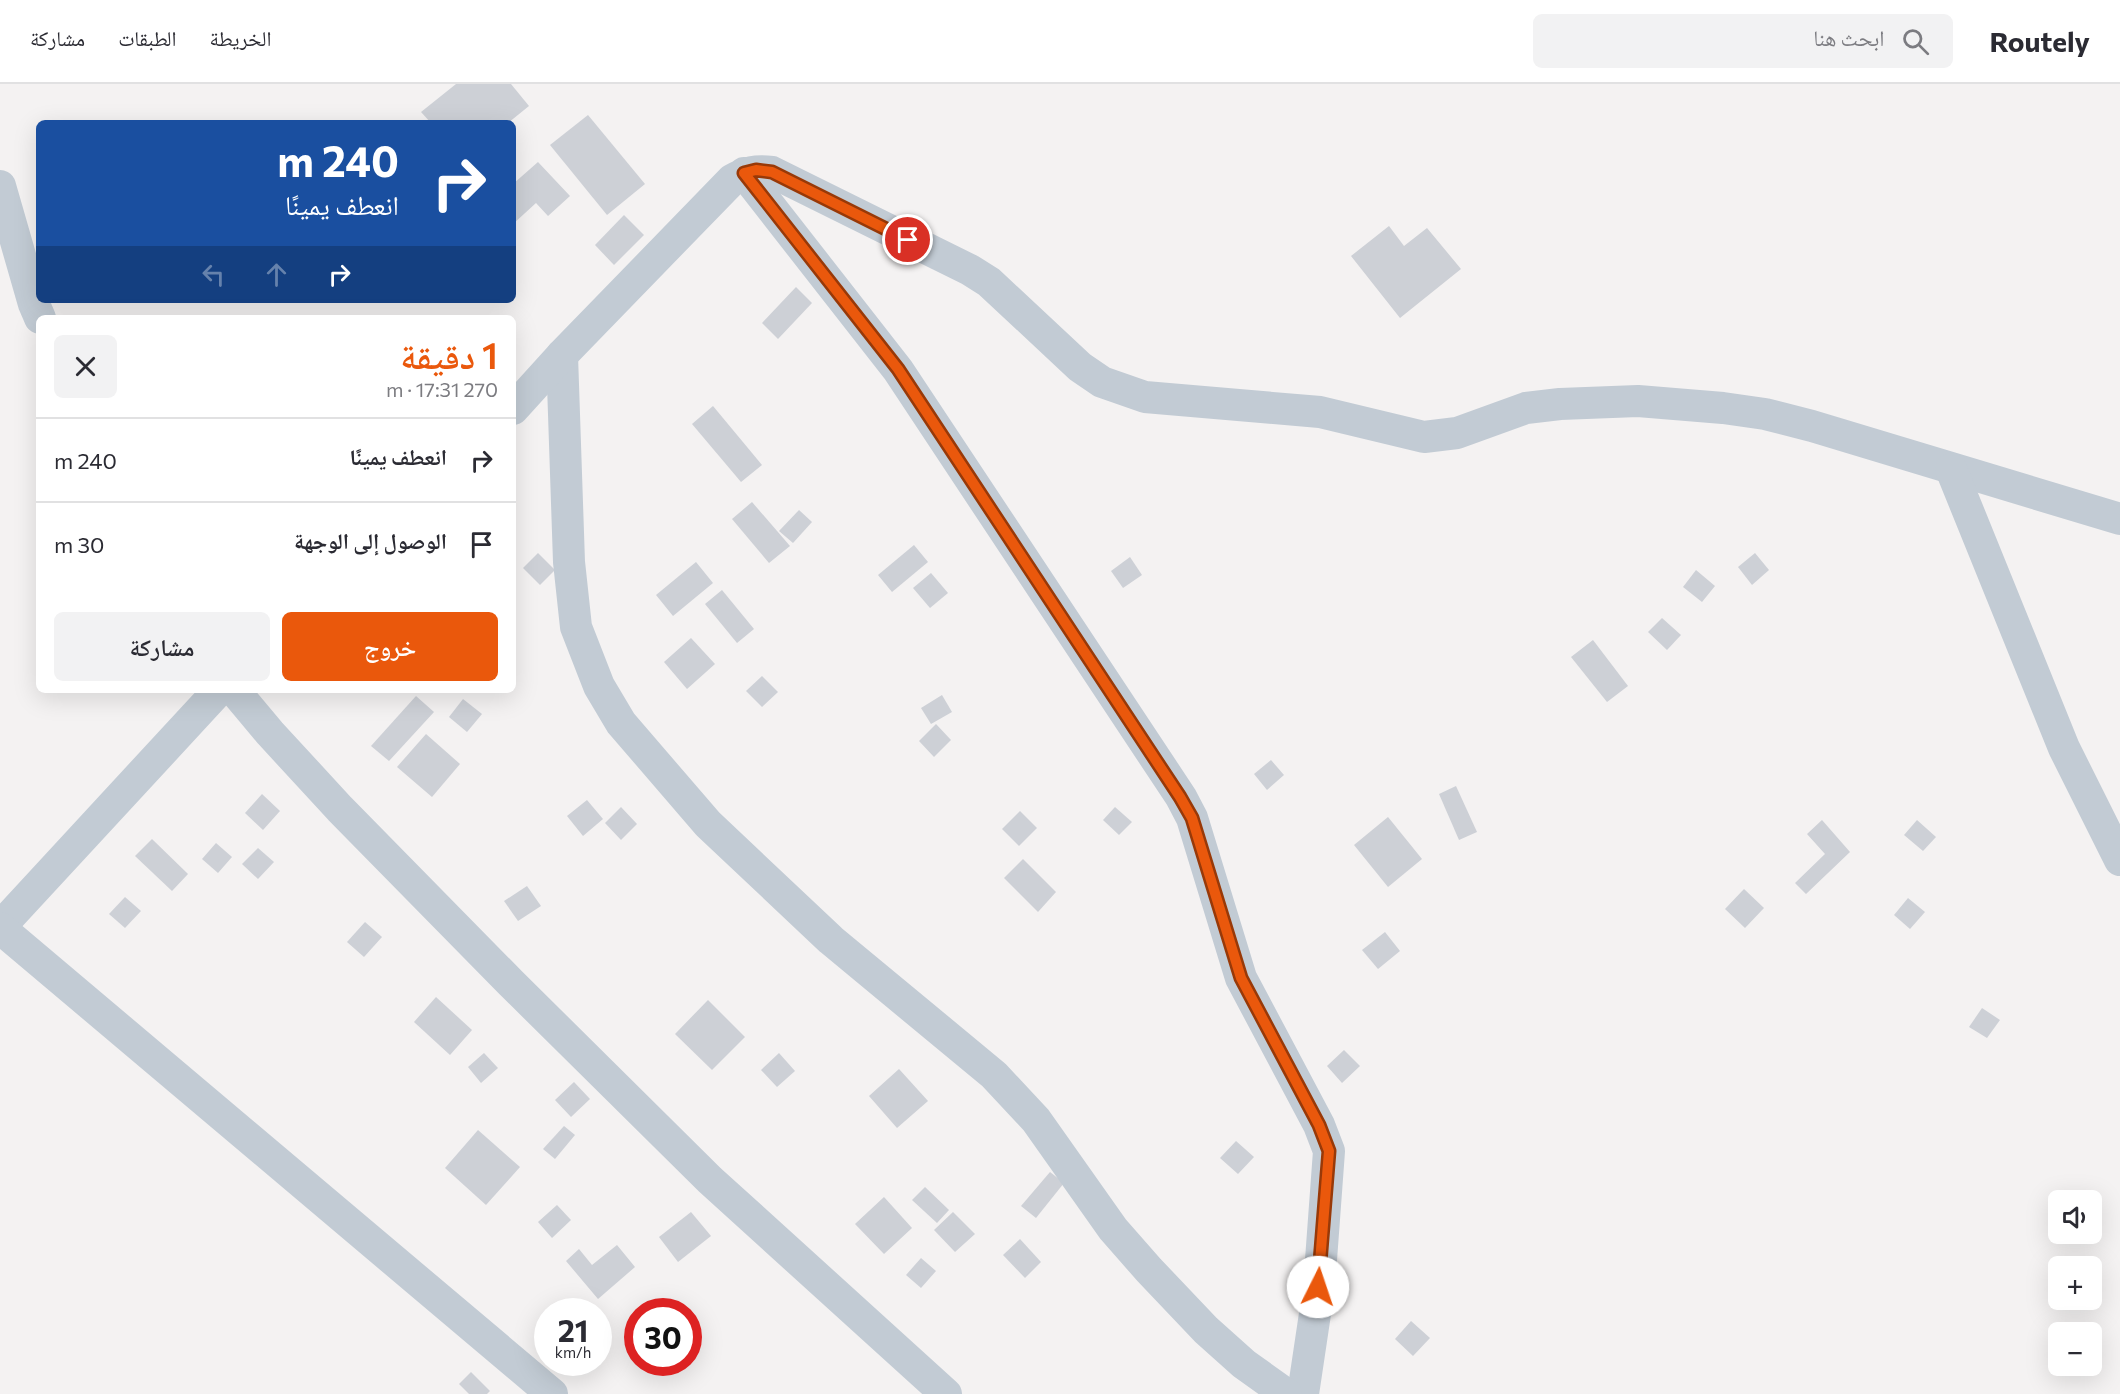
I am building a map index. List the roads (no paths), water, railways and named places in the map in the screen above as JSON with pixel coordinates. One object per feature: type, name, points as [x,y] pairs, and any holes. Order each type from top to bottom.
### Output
[{"type":"street","points":[[516,406],[562,355],[732,180],[744,173],[756,170],[772,172],[970,270],[989,282],[1080,367],[1102,382],[1145,397],[1320,412],[1424,437],[1457,433],[1526,408],[1560,404],[1638,400],[1723,408],[1765,414],[1812,426],[2120,519]]},
{"type":"street","points":[[744,173],[898,369],[1098,670],[1192,818],[1241,978],[1319,1125],[1329,1151],[1318,1287],[1303,1394]]},
{"type":"street","points":[[0,186],[39,315]]},
{"type":"street","points":[[562,355],[569,562],[576,627],[599,686],[621,723],[708,824],[831,939],[994,1076],[1036,1119],[1113,1229],[1149,1270],[1213,1337],[1244,1364],[1286,1394]]},
{"type":"street","points":[[1951,469],[2064,748],[2120,860]]},
{"type":"street","points":[[216,693],[0,928],[552,1394]]},
{"type":"street","points":[[237,693],[340,809],[710,1180],[946,1394]]}]
